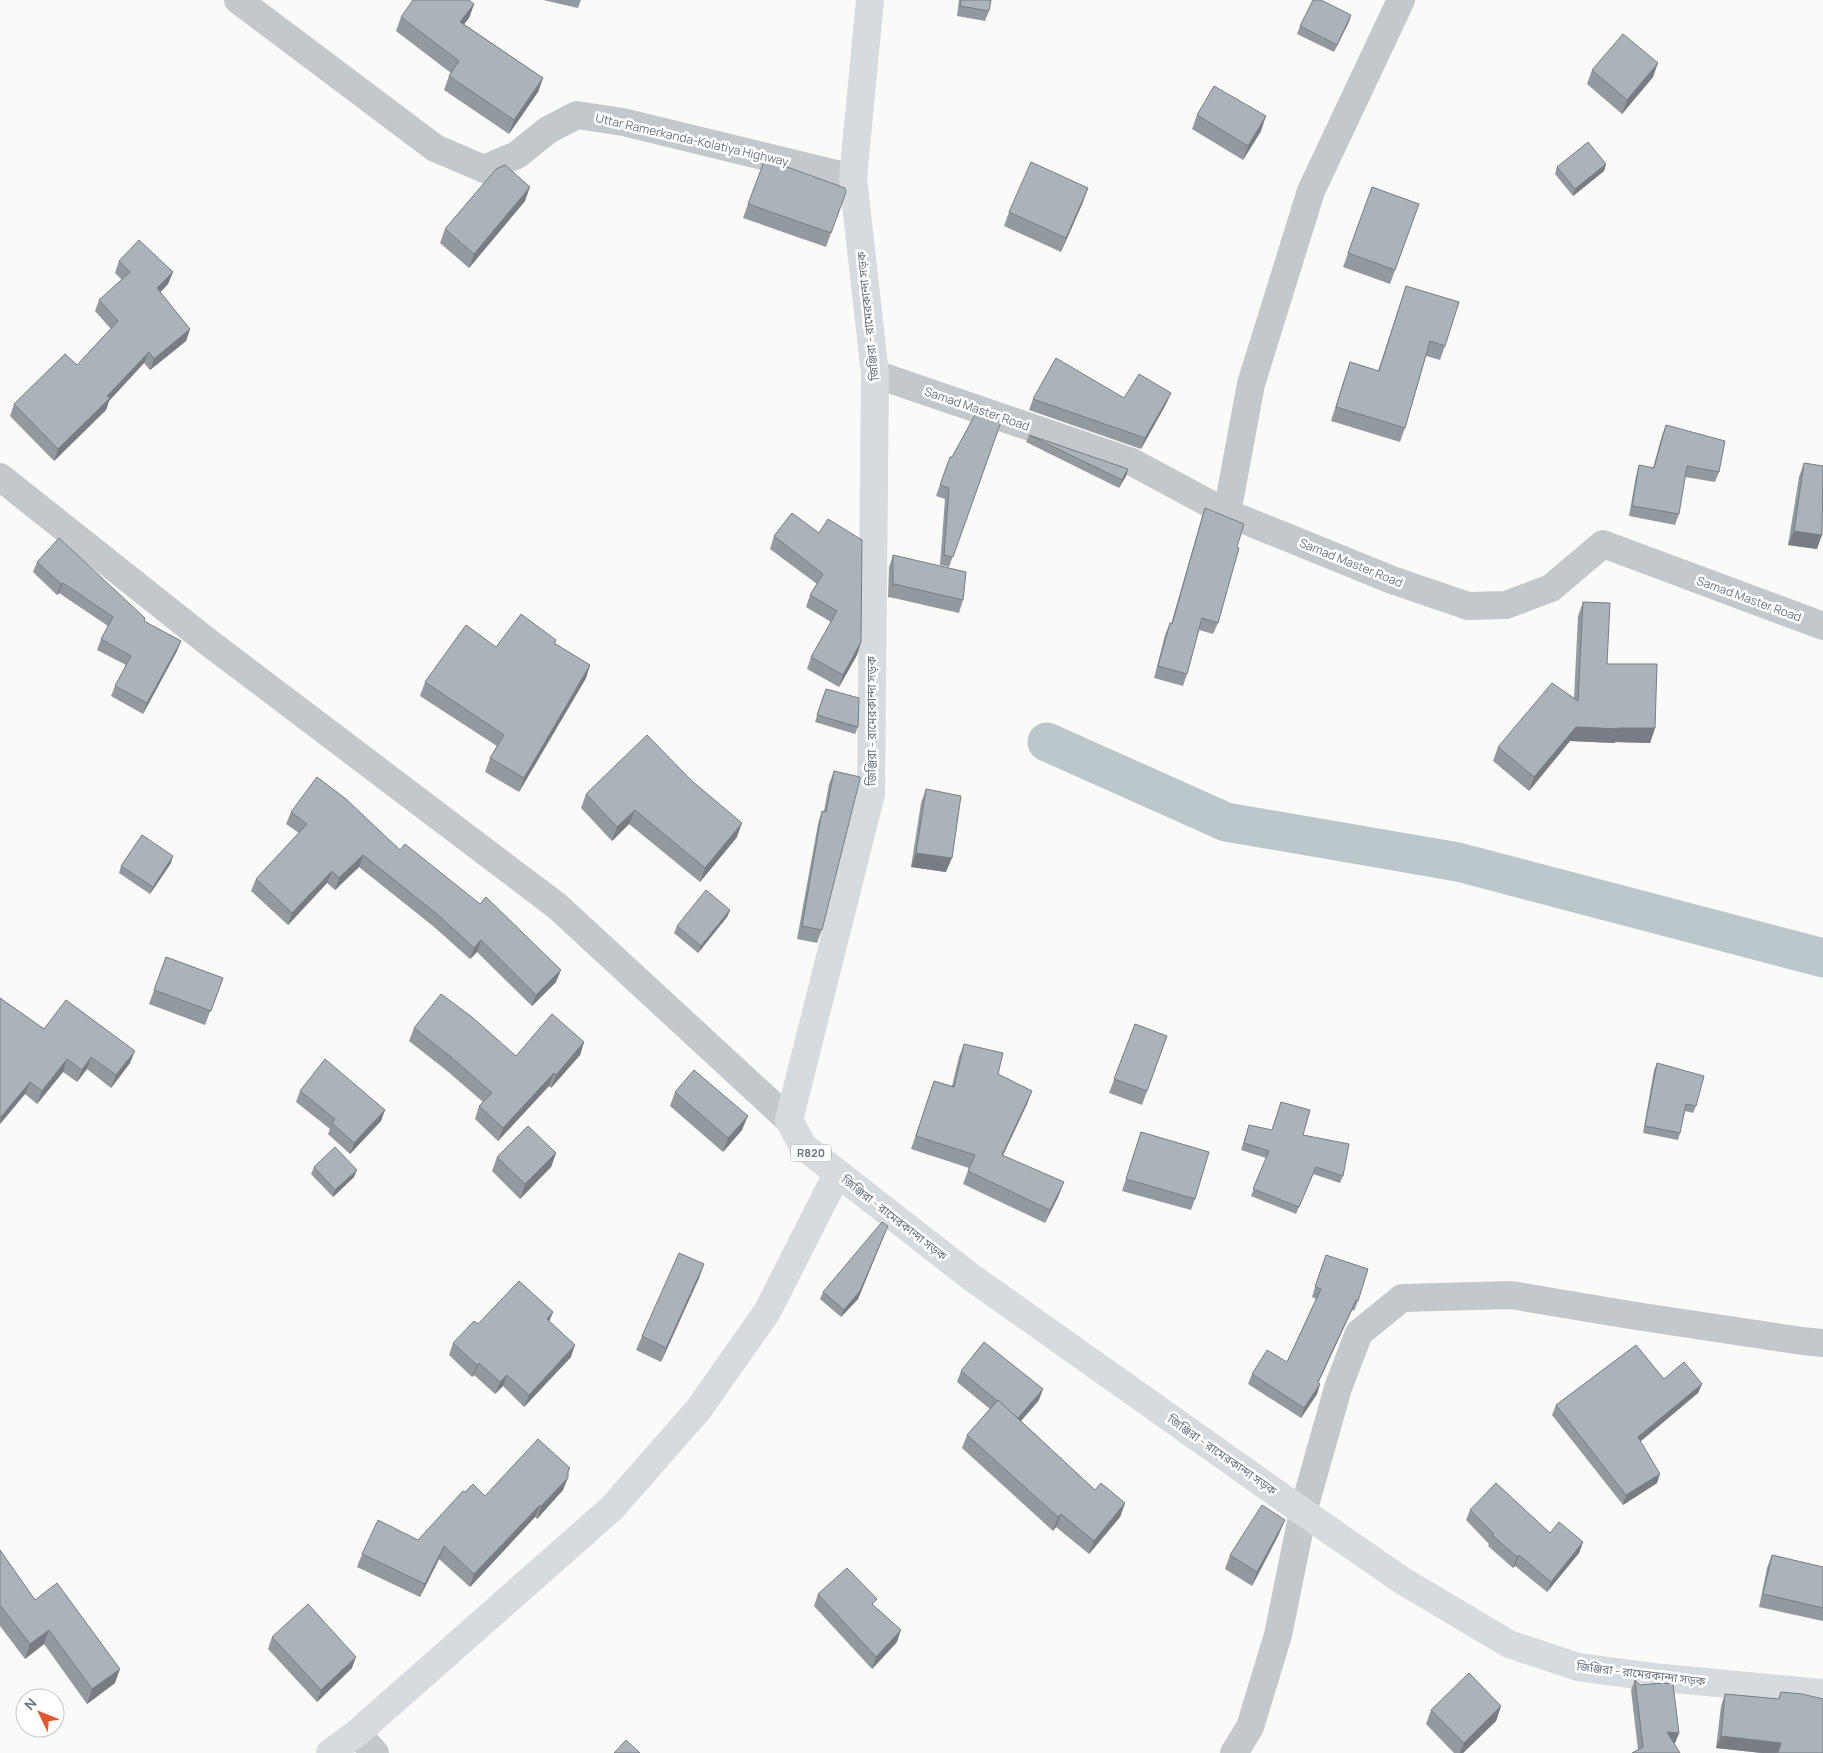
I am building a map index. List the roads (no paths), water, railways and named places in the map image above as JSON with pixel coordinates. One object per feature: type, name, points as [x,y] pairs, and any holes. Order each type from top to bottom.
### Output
[{"type":"main road","name":"জিঞ্জিরা - রামেরকান্দা সড়ক","points":[[870,0],[853,178],[875,374],[871,794],[789,1120],[803,1146],[971,1277],[1302,1512],[1403,1581],[1510,1644],[1578,1667],[1653,1677],[1823,1693]]},
{"type":"main road","points":[[330,1753],[357,1733],[612,1508],[698,1410],[767,1312],[837,1174]]},
{"type":"street","name":"Uttar Ramerkanda-Kolatiya Highway","points":[[238,0],[435,148],[484,169],[517,155],[548,130],[577,115],[623,122],[853,178]]},
{"type":"street","points":[[1227,513],[1251,384],[1311,191],[1401,0]]},
{"type":"street","name":"Samad Master Road","points":[[875,374],[1132,462],[1227,513],[1392,580],[1468,606],[1506,605],[1551,588],[1603,544],[1823,626]]},
{"type":"street","points":[[0,477],[208,642],[557,906],[789,1120]]},
{"type":"street","points":[[1234,1753],[1250,1727],[1278,1636],[1302,1512],[1338,1388],[1359,1333],[1402,1298],[1511,1295],[1636,1316],[1823,1343]]},
{"type":"street","points":[[357,1733],[375,1753]]},
{"type":"waterway","points":[[1047,742],[1226,822],[1458,862],[1823,958]]}]
